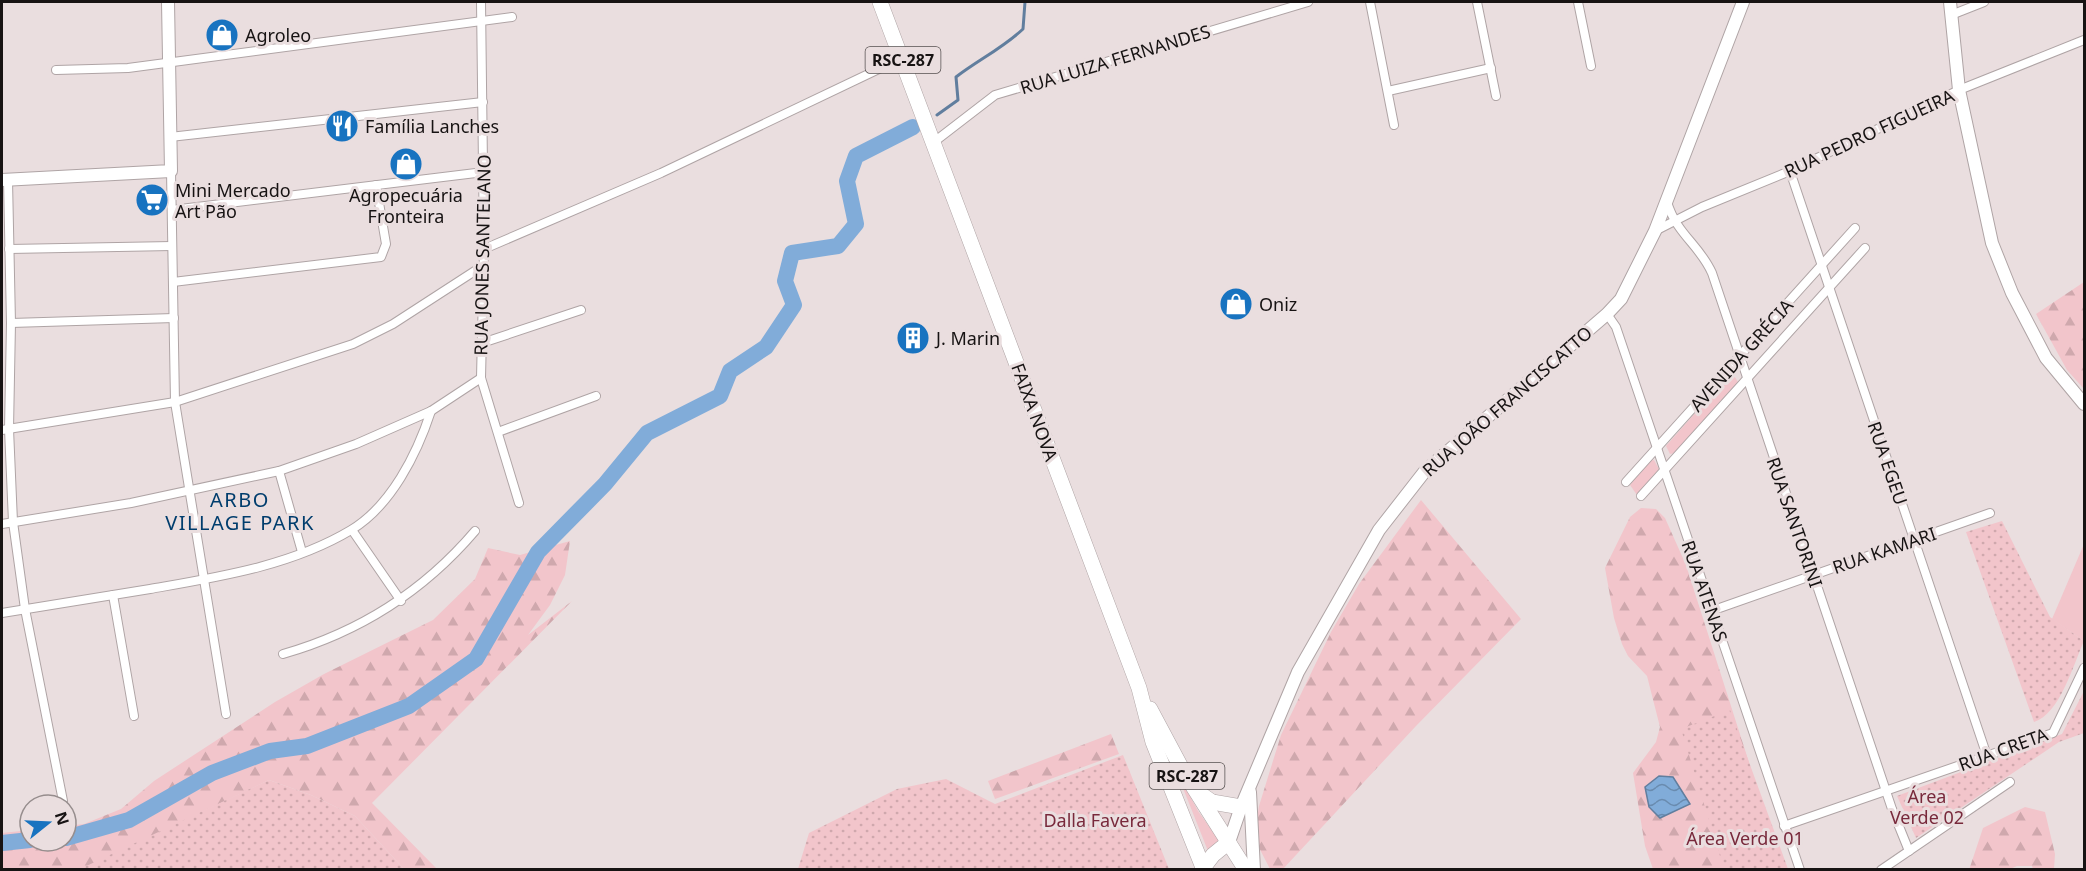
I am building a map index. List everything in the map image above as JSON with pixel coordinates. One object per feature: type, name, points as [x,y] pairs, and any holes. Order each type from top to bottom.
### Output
[{"type":"highway","name":"FAIXA NOVA","points":[[880,2],[1139,688],[1153,742],[1204,869]]},
{"type":"highway","name":"FAIXA NOVA","points":[[1139,688],[1182,769],[1246,870]]},
{"type":"highway","points":[[1196,789],[1212,802],[1241,807]]},
{"type":"highway","name":"RSC-287","points":[[1204,869],[1213,855],[1229,842]]},
{"type":"street","points":[[168,2],[175,402],[206,579],[226,714]]},
{"type":"street","name":"RUA JONES SANTELANO","points":[[481,2],[484,172],[481,378],[519,503]]},
{"type":"street","name":"RUA LUIZA FERNANDES","points":[[934,141],[995,95],[1308,2]]},
{"type":"street","points":[[1370,2],[1394,125]]},
{"type":"street","points":[[1478,2],[1496,96]]},
{"type":"street","points":[[1578,2],[1591,66]]},
{"type":"street","name":"RUA JOÃO FRANCISCATTO","points":[[1229,842],[1241,807],[1250,791],[1299,672],[1367,551],[1400,501],[1425,471],[1607,314],[1621,299],[1667,202],[1743,2]]},
{"type":"street","points":[[1950,2],[1959,90],[1992,243],[2012,293],[2046,358],[2085,404]]},
{"type":"street","points":[[1951,15],[1984,2]]},
{"type":"street","points":[[56,70],[128,68],[512,17]]},
{"type":"street","name":"RUA PEDRO FIGUEIRA","points":[[1655,231],[1702,207],[1790,171],[1959,90],[2085,40]]},
{"type":"street","points":[[484,249],[661,173],[902,58]]},
{"type":"street","points":[[1388,91],[1491,68]]},
{"type":"street","points":[[170,137],[483,102]]},
{"type":"street","points":[[61,793],[25,609],[12,522],[5,430],[11,323],[4,180],[171,171]]},
{"type":"street","name":"RUA EGEU","points":[[1790,171],[1987,756]]},
{"type":"street","points":[[172,210],[484,172]]},
{"type":"street","points":[[173,282],[381,257],[386,244],[376,185]]},
{"type":"street","name":"RUA SANTORINI","points":[[1667,202],[1673,222],[1707,262],[1886,791],[1909,851]]},
{"type":"street","name":"AVENIDA GRÉCIA","points":[[1626,482],[1855,228]]},
{"type":"street","points":[[9,249],[172,246]]},
{"type":"street","name":"AVENIDA GRÉCIA","points":[[1641,496],[1748,380],[1864,248]]},
{"type":"street","points":[[5,430],[175,402],[367,338],[407,316],[484,265]]},
{"type":"street","points":[[482,343],[581,310]]},
{"type":"street","name":"RUA ATENAS","points":[[1607,314],[1616,327],[1800,870]]},
{"type":"street","points":[[11,323],[174,318]]},
{"type":"street","points":[[2,524],[190,491],[279,471],[356,444],[431,411],[481,378]]},
{"type":"street","points":[[498,432],[596,396]]},
{"type":"street","points":[[2,613],[206,579],[255,568],[302,552],[352,530],[377,507],[398,481],[414,454],[431,411]]},
{"type":"street","points":[[279,471],[302,552]]},
{"type":"street","name":"RUA KAMARI","points":[[1711,611],[1990,513]]},
{"type":"street","points":[[352,530],[401,601]]},
{"type":"street","points":[[283,654],[340,635],[401,601],[445,564],[475,531]]},
{"type":"street","points":[[113,595],[134,716]]},
{"type":"street","name":"RUA CRETA","points":[[1784,826],[2053,733],[2085,668]]},
{"type":"street","points":[[1881,870],[2010,782]]},
{"type":"street","name":"RUA JOÃO FRANCISCATTO","points":[[1250,791],[1254,870]]},
{"type":"green space","points":[[2084,282],[2084,389],[2067,370],[2036,314]]},
{"type":"green space","points":[[1733,374],[1738,382],[1734,389],[1675,453],[1670,454],[1666,446],[1727,377]]},
{"type":"green space","points":[[1654,460],[1659,469],[1637,495],[1630,485],[1649,461]]},
{"type":"green space","points":[[1421,500],[1521,619],[1416,726],[1283,869],[1270,869],[1254,838],[1259,806],[1281,735],[1331,632],[1359,584]]},
{"type":"green space","points":[[1641,508],[1656,509],[1665,518],[1686,565],[1783,869],[1653,869],[1645,846],[1633,773],[1656,742],[1660,727],[1647,676],[1628,656],[1622,644],[1614,618],[1605,568],[1630,517]]},
{"type":"green space","points":[[2002,521],[2050,617],[2084,641],[2065,688],[2051,709],[2034,722],[1966,532]]},
{"type":"green space","points":[[570,541],[565,575],[550,605],[528,635],[572,601],[372,803],[437,869],[404,869],[355,816],[311,795],[269,780],[85,868],[2,869],[2,833],[18,831],[18,853],[78,853],[78,825],[121,809],[154,781],[275,702],[324,674],[433,620],[475,579],[488,548],[520,555]]},
{"type":"green space","points":[[2084,544],[2084,641],[2052,619]]},
{"type":"green space","name":"Área Verde 02","points":[[2084,691],[2084,733],[2059,742],[1916,838],[1897,796],[2062,734]]},
{"type":"green space","name":"Área Verde 01","points":[[1730,710],[1788,869],[1724,869],[1681,729]]},
{"type":"green space","points":[[1111,734],[1119,754],[995,799],[988,781]]},
{"type":"green space","name":"Dalla Favera","points":[[1123,755],[1169,869],[798,869],[809,833],[897,789],[946,779],[995,804]]},
{"type":"green space","points":[[1175,768],[1198,811],[1220,842],[1208,851]]},
{"type":"green space","points":[[269,780],[311,795],[355,816],[404,869],[80,869]]},
{"type":"green space","points":[[2025,807],[2045,812],[2055,854],[2054,869],[2017,866],[2010,869],[1969,870],[1983,828]]},
{"type":"water","points":[[1659,776],[1673,777],[1690,804],[1660,818],[1649,807],[1645,787]]},
{"type":"waterway","points":[[937,115],[958,100],[956,77],[1023,29],[1025,2]]},
{"type":"waterway","points":[[78,835],[129,820],[212,773],[270,751],[307,746],[409,706],[476,659],[538,552],[605,484],[647,433],[720,396],[730,371],[766,347],[794,305],[785,281],[792,253],[838,246],[856,224],[847,181],[856,156],[913,127]]},
{"type":"waterway","points":[[2,843],[18,841]]},
{"type":"place","name":"Agroleo","points":[[222,35]]},
{"type":"place","name":"Família Lanches","points":[[342,126]]},
{"type":"place","name":"Agropecuária Fronteira","points":[[406,164]]},
{"type":"place","name":"Mini Mercado Art Pão","points":[[152,200]]},
{"type":"place","name":"Oniz","points":[[1236,304]]},
{"type":"place","name":"J. Marin","points":[[913,338]]},
{"type":"district","name":"ARBO VILLAGE PARK","points":[[240,510]]}]
